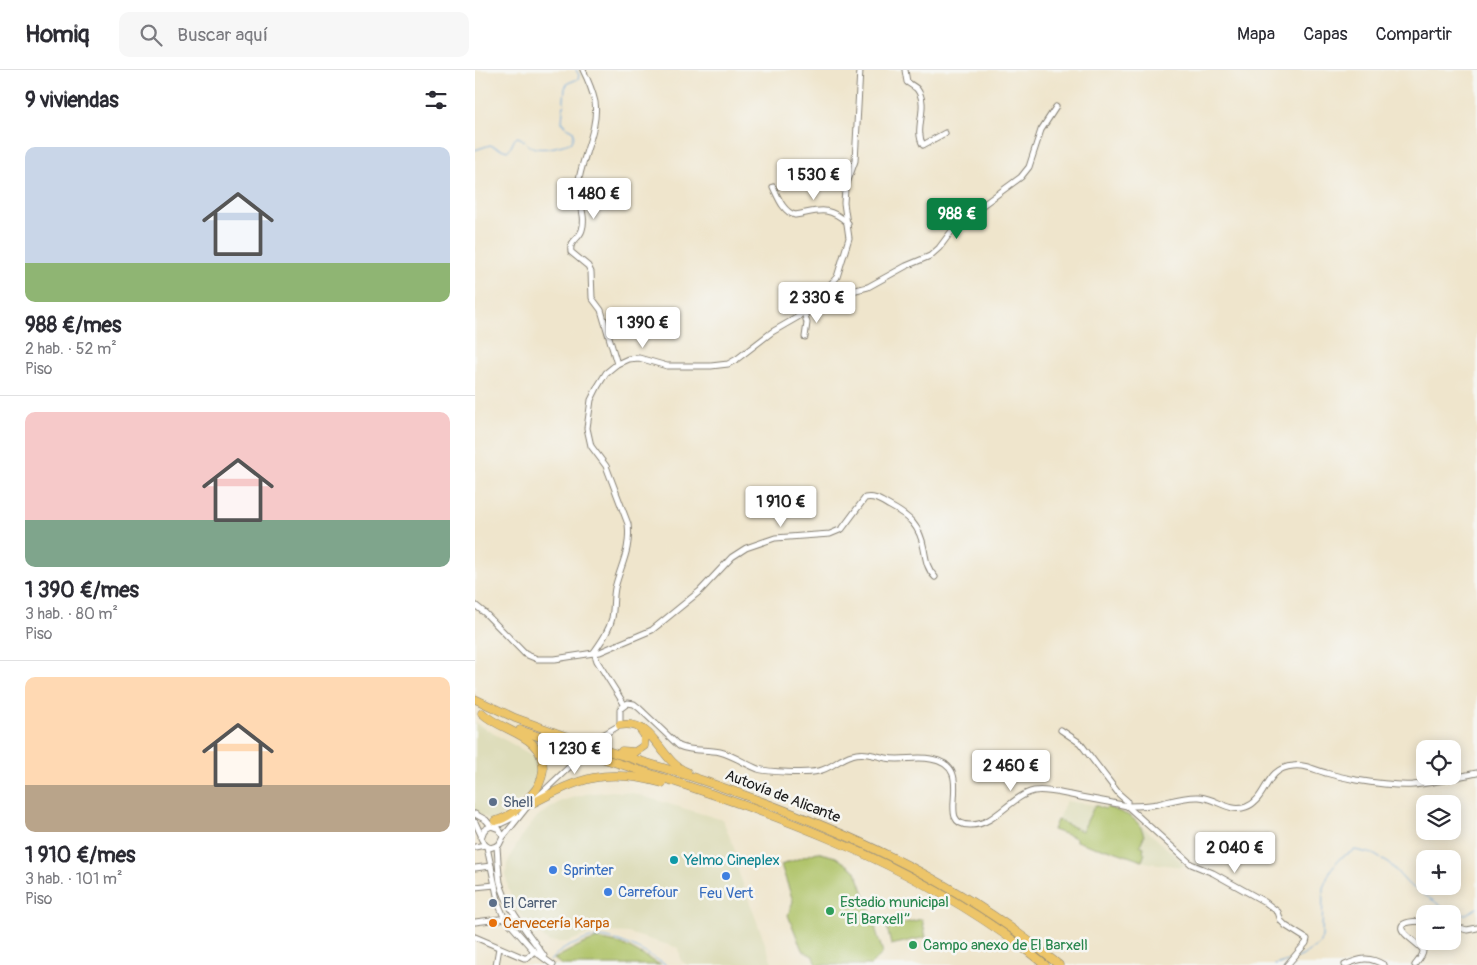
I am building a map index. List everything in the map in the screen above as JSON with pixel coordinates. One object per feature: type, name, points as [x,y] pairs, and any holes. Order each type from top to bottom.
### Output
[{"type":"highway","name":"Autovía de Alicante","points":[[475,699],[521,721],[598,748],[707,782],[821,824],[873,847],[932,877],[991,914],[1029,940],[1059,965]]},
{"type":"highway","name":"Autovía de Alicante","points":[[478,711],[537,737],[705,794],[735,802],[819,833],[928,885],[1025,948],[1045,965]]},
{"type":"highway","points":[[478,711],[491,721],[535,745],[543,765],[540,783],[534,792],[508,816],[494,825]]},
{"type":"highway","points":[[620,725],[637,726],[647,731],[673,764],[707,782]]},
{"type":"highway","points":[[598,748],[611,748],[627,753],[639,751],[644,746],[646,740],[643,732],[637,726]]},
{"type":"highway","points":[[531,804],[576,781],[611,775],[654,780],[705,794]]},
{"type":"street","points":[[583,70],[595,102],[595,115],[578,185],[584,220],[582,231],[572,241],[570,247],[571,252],[588,266],[591,272],[592,298],[601,310],[617,364]]},
{"type":"street","points":[[804,312],[837,277],[849,238],[844,203],[845,188],[855,161],[860,70]]},
{"type":"street","points":[[905,70],[907,82],[917,90],[923,104],[920,126],[921,142],[923,145],[945,133]]},
{"type":"street","points":[[624,704],[597,661],[595,652],[607,632],[612,619],[615,588],[627,550],[629,534],[628,524],[606,466],[591,446],[587,428],[591,400],[606,373],[617,364],[628,359],[639,358],[667,366],[728,364],[772,332],[835,295],[868,287],[906,266],[929,256],[939,248],[957,224],[1021,177],[1029,167],[1041,130],[1056,107]]},
{"type":"street","points":[[773,187],[791,215],[824,210],[840,217],[848,224]]},
{"type":"street","points":[[804,312],[807,323],[805,337]]},
{"type":"street","points":[[475,605],[525,654],[537,659],[555,659],[595,652],[652,630],[700,591],[732,557],[746,548],[775,538],[830,534],[841,528],[865,498],[873,497],[907,515],[922,537],[925,560],[930,572],[935,577]]},
{"type":"street","points":[[483,832],[494,825],[509,821],[521,813],[603,735],[620,725],[619,712],[624,704],[630,703],[636,706],[679,746],[691,750],[720,752],[763,770],[818,772],[851,755],[862,753],[897,760],[930,758],[943,762],[951,768],[955,780],[953,814],[959,821],[971,825],[983,823],[1033,791],[1048,791],[1127,806],[1141,806],[1189,797],[1201,797],[1229,807],[1243,807],[1255,801],[1270,777],[1286,767],[1294,765],[1357,780],[1413,785],[1477,773]]},
{"type":"street","points":[[1061,730],[1080,743],[1119,794],[1127,801],[1127,806],[1191,864],[1213,873],[1265,902],[1278,912],[1281,921],[1286,926],[1307,939],[1306,943],[1287,965]]},
{"type":"street","points":[[475,847],[497,846],[502,842],[503,837],[521,813]]},
{"type":"street","points":[[475,814],[494,825],[503,837]]},
{"type":"street","points":[[476,826],[483,832]]},
{"type":"street","points":[[483,832],[482,841],[486,846],[504,917],[534,951],[553,965]]},
{"type":"street","points":[[497,846],[501,883],[516,917],[547,960]]},
{"type":"street","points":[[475,868],[491,866]]},
{"type":"street","points":[[475,887],[495,885]]},
{"type":"street","points":[[475,922],[516,917]]},
{"type":"street","points":[[1416,922],[1406,924],[1403,928],[1406,936],[1416,943]]},
{"type":"street","points":[[1461,928],[1467,930],[1477,928]]},
{"type":"street","points":[[475,937],[524,958],[527,958],[534,951]]},
{"type":"street","points":[[496,965],[499,948]]},
{"type":"street","points":[[1415,965],[1423,954],[1423,950]]},
{"type":"street","points":[[1345,965],[1364,959],[1371,959],[1384,965]]},
{"type":"shaded area","points":[[475,723],[535,757],[539,772],[532,789],[507,813],[491,821],[475,811]]},
{"type":"shaded area","points":[[612,791],[632,793],[723,820],[737,856],[738,871],[773,965],[688,965],[681,961],[679,948],[628,933],[588,934],[568,942],[549,942],[528,924],[517,911],[508,888],[506,875],[507,864],[522,836],[538,816],[561,801],[586,794]]},
{"type":"shaded area","points":[[1066,801],[1095,805],[1105,809],[1107,807],[1130,815],[1184,864],[1182,867],[1150,863],[1076,841],[1076,838],[1053,830]]},
{"type":"green space","points":[[1095,805],[1105,809],[1107,807],[1125,814],[1139,824],[1144,836],[1140,845],[1144,847],[1143,852],[1145,853],[1142,861],[1108,849],[1097,848],[1076,841],[1076,838],[1053,830],[1057,820],[1082,831]]},
{"type":"green space","name":"Estadio municipal “El Barxell”","points":[[817,852],[836,857],[856,871],[883,953],[871,965],[817,965],[814,957],[802,950],[788,915],[793,901],[781,865]]},
{"type":"green space","points":[[922,919],[926,937],[891,945],[887,927]]},
{"type":"green space","points":[[598,939],[622,944],[661,965],[562,965],[554,959],[581,945]]},
{"type":"waterway","points":[[475,150],[490,145],[507,151],[517,137],[535,148],[557,147],[572,142],[573,130],[562,122],[565,88],[568,83],[578,79],[579,75],[576,70]]},
{"type":"waterway","points":[[1297,958],[1319,944],[1322,937],[1323,888],[1331,869],[1340,858],[1355,850],[1373,854],[1390,864],[1408,884],[1452,913],[1466,914],[1477,908]]},
{"type":"waterway","points":[[550,961],[568,947],[586,939],[598,937],[625,943],[666,965]]},
{"type":"waterway","points":[[1275,965],[1288,961]]},
{"type":"place","name":"Shell","points":[[493,802]]},
{"type":"place","name":"Yelmo Cineplex","points":[[674,860]]},
{"type":"place","name":"Sprinter","points":[[553,870]]},
{"type":"place","name":"Feu Vert","points":[[726,876]]},
{"type":"place","name":"Carrefour","points":[[608,892]]},
{"type":"place","name":"El Carrer","points":[[493,903]]},
{"type":"place","name":"Estadio municipal “El Barxell”","points":[[830,911]]},
{"type":"place","name":"Cervecería Karpa","points":[[493,923]]},
{"type":"place","name":"Campo anexo de El Barxell","points":[[913,945]]}]
